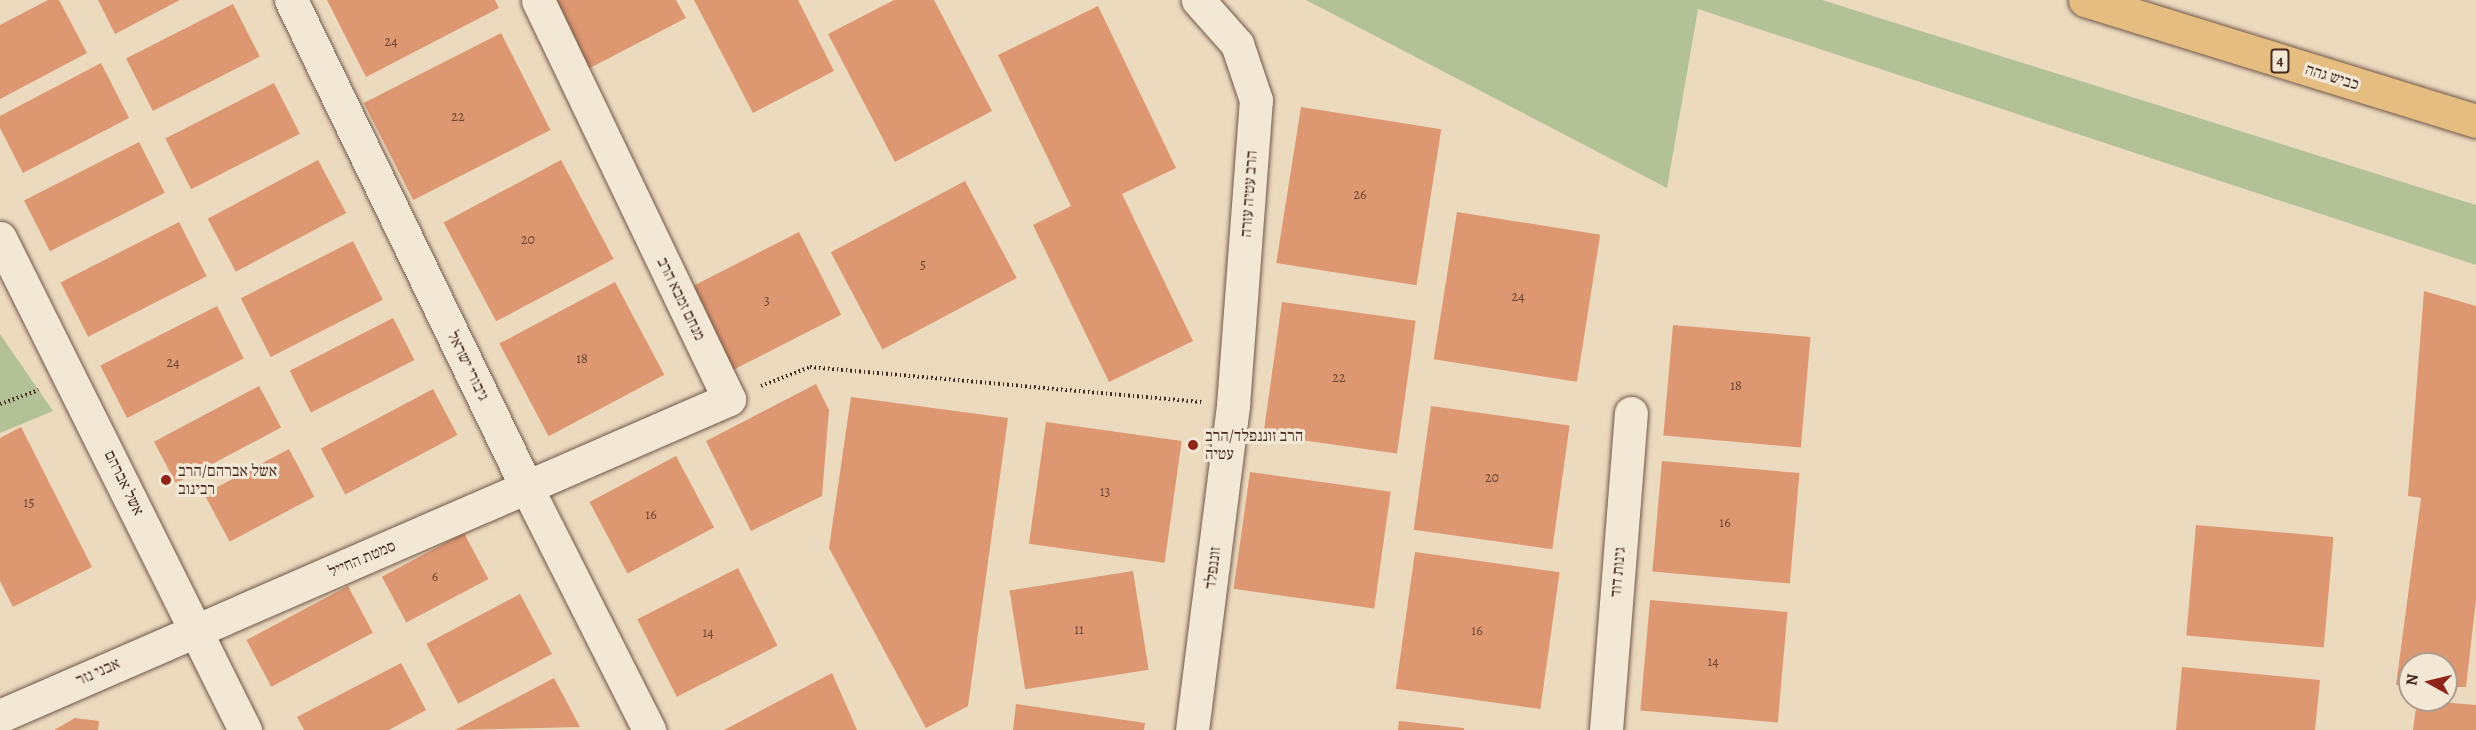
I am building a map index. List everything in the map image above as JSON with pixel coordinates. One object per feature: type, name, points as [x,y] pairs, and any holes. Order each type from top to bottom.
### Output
[{"type":"highway","name":"כביש גהה","points":[[2085,0],[2476,121]]},
{"type":"street","name":"גיבורי ישראל","points":[[291,0],[528,490],[650,730]]},
{"type":"street","name":"מנחם זמבא הרב","points":[[538,0],[729,399]]},
{"type":"street","name":"הרב עטיה עזרה","points":[[1198,0],[1237,44],[1256,100],[1233,405]]},
{"type":"street","name":"אשל אברהם","points":[[0,238],[245,730]]},
{"type":"street","points":[[528,490],[729,399]]},
{"type":"street","name":"זוננפלד","points":[[1192,730],[1233,405]]},
{"type":"street","name":"גינות דוד","points":[[1606,730],[1631,413]]},
{"type":"street","name":"סמטת החייל","points":[[196,628],[528,490]]},
{"type":"street","name":"אבני נזר","points":[[0,716],[196,628]]},
{"type":"path","points":[[729,399],[810,367],[1233,405]]},
{"type":"green space","points":[[1306,0],[1822,0],[2476,205],[2476,265],[1698,9],[1667,188]]},
{"type":"green space","points":[[0,334],[53,411],[0,433]]},
{"type":"building","points":[[48,0],[59,0],[87,53],[0,99],[0,25]]},
{"type":"building","points":[[98,0],[180,0],[115,34]]},
{"type":"building","points":[[327,0],[495,0],[499,8],[366,77]]},
{"type":"building","points":[[552,0],[676,0],[686,18],[588,69]]},
{"type":"building","points":[[694,0],[798,0],[834,71],[753,113]]},
{"type":"building","points":[[894,0],[934,0],[992,111],[895,162],[828,34]]},
{"type":"building","points":[[233,4],[260,57],[153,111],[126,58]]},
{"type":"building","points":[[1098,6],[1176,168],[1122,194],[1193,341],[1109,382],[1033,225],[1071,206],[998,55]]},
{"type":"building","points":[[501,33],[550,130],[413,200],[364,103]]},
{"type":"building","points":[[101,63],[129,118],[23,173],[0,128],[0,116]]},
{"type":"building","points":[[274,83],[300,134],[191,189],[165,138]]},
{"type":"building","points":[[1301,107],[1441,129],[1417,285],[1276,263]]},
{"type":"building","points":[[139,142],[165,193],[50,251],[24,201]]},
{"type":"building","points":[[318,160],[346,213],[236,272],[208,219]]},
{"type":"building","points":[[561,160],[614,259],[496,321],[444,222]]},
{"type":"building","points":[[965,181],[1017,278],[882,349],[831,252]]},
{"type":"building","points":[[1457,212],[1600,235],[1577,382],[1434,359]]},
{"type":"building","points":[[179,222],[207,276],[88,337],[60,282]]},
{"type":"building","points":[[799,232],[841,315],[733,370],[691,287]]},
{"type":"building","points":[[353,241],[383,300],[271,357],[241,298]]},
{"type":"building","points":[[615,282],[664,375],[549,436],[499,344]]},
{"type":"building","points":[[2424,291],[2476,306],[2476,600],[2466,687],[2458,687],[2458,652],[2400,652],[2421,498],[2408,496]]},
{"type":"building","points":[[1282,302],[1416,321],[1397,453],[1263,435]]},
{"type":"building","points":[[217,306],[244,359],[127,418],[100,365]]},
{"type":"building","points":[[393,318],[414,360],[311,413],[290,371]]},
{"type":"building","points":[[1673,325],[1810,337],[1801,448],[1663,436]]},
{"type":"building","points":[[816,384],[829,410],[822,496],[751,531],[706,441]]},
{"type":"building","points":[[259,386],[281,427],[176,483],[154,442]]},
{"type":"building","points":[[433,389],[457,435],[345,495],[321,449]]},
{"type":"building","points":[[851,397],[1008,418],[968,706],[926,728],[829,548]]},
{"type":"building","points":[[1431,406],[1570,425],[1552,549],[1414,530]]},
{"type":"building","points":[[1046,422],[1182,441],[1165,563],[1029,544]]},
{"type":"building","points":[[21,427],[92,567],[13,607],[0,581],[0,438]]},
{"type":"building","points":[[289,449],[314,497],[230,542],[204,494]]},
{"type":"building","points":[[676,456],[714,528],[627,574],[589,502]]},
{"type":"building","points":[[1662,461],[1799,473],[1790,584],[1652,572]]},
{"type":"building","points":[[1250,472],[1391,492],[1374,609],[1234,589]]},
{"type":"building","points":[[2196,525],[2333,537],[2324,648],[2186,636]]},
{"type":"building","points":[[464,533],[488,579],[406,623],[382,577]]},
{"type":"building","points":[[1415,552],[1560,572],[1540,709],[1396,689]]},
{"type":"building","points":[[738,568],[777,646],[677,697],[637,619]]},
{"type":"building","points":[[1133,571],[1149,670],[1025,689],[1010,591]]},
{"type":"building","points":[[348,586],[373,633],[271,687],[246,640]]},
{"type":"building","points":[[520,594],[552,654],[458,704],[426,644]]},
{"type":"building","points":[[1650,600],[1787,612],[1778,723],[1640,711]]},
{"type":"building","points":[[401,663],[426,710],[389,730],[304,730],[297,717]]},
{"type":"building","points":[[2182,667],[2320,680],[2315,730],[2176,730]]},
{"type":"building","points":[[832,673],[857,730],[724,730]]},
{"type":"building","points":[[554,678],[580,727],[455,730]]},
{"type":"building","points":[[2458,703],[2476,705],[2476,730],[2413,730],[2415,712],[2458,712]]},
{"type":"building","points":[[1016,704],[1145,723],[1144,730],[1013,730]]},
{"type":"building","points":[[75,718],[99,721],[98,730],[54,730]]},
{"type":"building","points":[[1399,721],[1464,728],[1464,730],[1398,730]]},
{"type":"place","name":"הרב זוננפלד/הרב עטיה","points":[[1193,445]]},
{"type":"place","name":"אשל אברהם/הרב רבינוב","points":[[166,480]]}]
